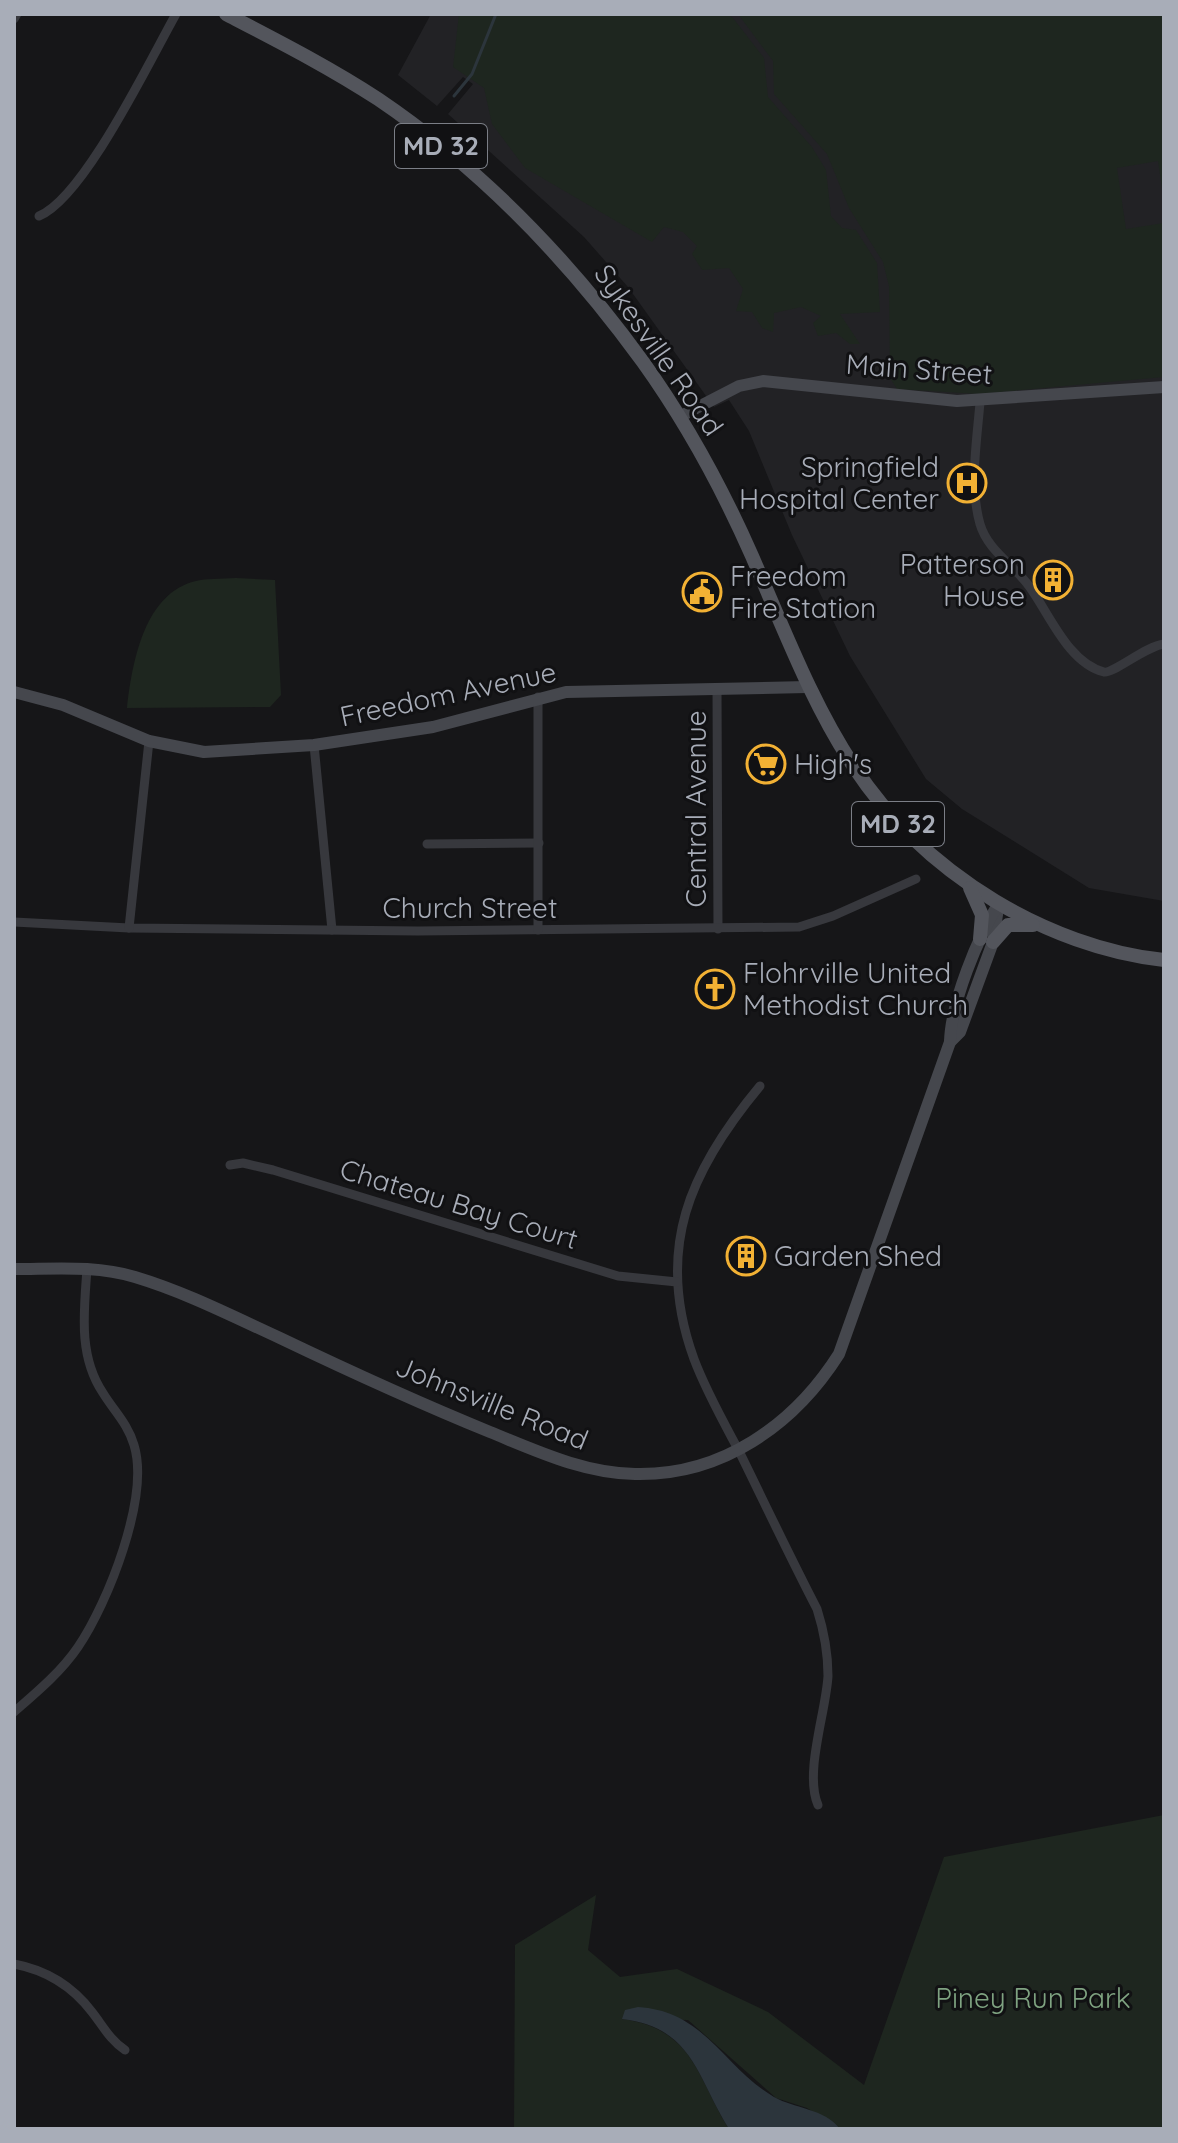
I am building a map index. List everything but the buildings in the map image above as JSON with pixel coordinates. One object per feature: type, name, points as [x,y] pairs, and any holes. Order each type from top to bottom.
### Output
[{"type":"main road","name":"Sykesville Road","points":[[226,14],[375,98],[480,178],[538,235],[590,293],[679,417],[750,553],[807,687],[841,751],[883,808],[918,844],[968,884],[1043,926],[1086,942],[1164,960]]},
{"type":"main road","points":[[968,884],[982,915],[987,940],[1008,925],[1043,926]]},
{"type":"street","points":[[39,216],[58,206],[95,154],[176,14]]},
{"type":"street","name":"Main Street","points":[[679,417],[739,386],[763,381],[980,402],[1164,387]]},
{"type":"street","points":[[980,402],[975,486],[985,538],[1026,583],[1084,662],[1113,672],[1135,654],[1164,644]]},
{"type":"street","name":"Freedom Avenue","points":[[14,692],[63,705],[149,741],[204,752],[314,745],[433,727],[566,692],[807,687]]},
{"type":"street","name":"Central Avenue","points":[[717,689],[718,929]]},
{"type":"street","points":[[538,697],[538,930]]},
{"type":"street","points":[[129,928],[149,741]]},
{"type":"street","points":[[314,745],[332,930]]},
{"type":"street","points":[[427,844],[539,843]]},
{"type":"street","name":"Church Street","points":[[14,922],[129,928],[332,930],[718,929],[809,925],[916,879]]},
{"type":"street","name":"Johnsville Road","points":[[14,1269],[87,1269],[133,1276],[457,1419],[580,1467],[634,1474],[667,1472],[704,1464],[739,1451],[803,1403],[839,1354],[950,1042],[953,1019],[987,940],[999,903]]},
{"type":"street","points":[[760,1086],[711,1150],[694,1185],[684,1219],[677,1282],[694,1358],[817,1609],[824,1633],[828,1678],[814,1785],[818,1805]]},
{"type":"street","name":"Chateau Bay Court","points":[[230,1165],[243,1163],[273,1170],[618,1276],[677,1282]]},
{"type":"street","points":[[14,1712],[60,1671],[91,1627],[106,1593],[137,1500],[139,1472],[133,1443],[88,1362],[84,1328],[87,1269]]},
{"type":"street","points":[[14,1964],[37,1970],[71,1989],[125,2050]]},
{"type":"shaded area","name":"Springfield Hospital Center","points":[[431,14],[1164,14],[1164,901],[1089,888],[962,809],[926,779],[850,656],[792,535],[749,431],[729,400],[714,407],[628,287],[584,237],[448,114],[473,84],[463,77],[437,106],[398,75]]},
{"type":"shaded area","points":[[638,2007],[661,2011],[697,2029],[756,2085],[782,2101],[826,2117],[840,2129],[729,2129],[700,2074],[679,2044],[664,2032],[646,2024],[622,2019],[625,2010]]},
{"type":"green space","points":[[459,14],[727,14],[733,18],[764,58],[768,97],[812,147],[826,170],[831,216],[842,228],[856,230],[877,263],[880,312],[840,314],[860,344],[850,344],[836,333],[818,336],[813,323],[821,316],[801,307],[774,313],[773,332],[762,328],[752,312],[736,311],[743,289],[729,268],[702,270],[692,254],[697,246],[683,232],[664,227],[652,242],[525,168],[492,124],[484,88],[453,67]]},
{"type":"green space","points":[[738,14],[1164,14],[1164,201],[1158,161],[1117,168],[1126,229],[1164,223],[1164,377],[979,394],[897,389],[890,378],[889,286],[883,262],[849,208],[827,154],[774,94],[773,61]]},
{"type":"green space","points":[[236,578],[275,580],[281,695],[270,707],[127,708],[132,672],[143,634],[162,602],[175,590],[192,582]]},
{"type":"green space","name":"Piney Run Park","points":[[1164,1815],[1164,2129],[840,2129],[807,2108],[776,2098],[688,2020],[622,2019],[646,2024],[679,2044],[700,2074],[729,2129],[514,2129],[515,1945],[596,1895],[588,1950],[620,1977],[677,1969],[768,2012],[864,2085],[944,1857]]},
{"type":"waterway","points":[[454,96],[472,74],[496,14]]},
{"type":"place","name":"Springfield Hospital Center","points":[[967,483]]},
{"type":"place","name":"Patterson House","points":[[1053,580]]},
{"type":"place","name":"Freedom Fire Station","points":[[702,592]]},
{"type":"place","name":"High's","points":[[766,764]]},
{"type":"place","name":"Flohrville United Methodist Church","points":[[715,989]]},
{"type":"place","name":"Garden Shed","points":[[746,1256]]}]
